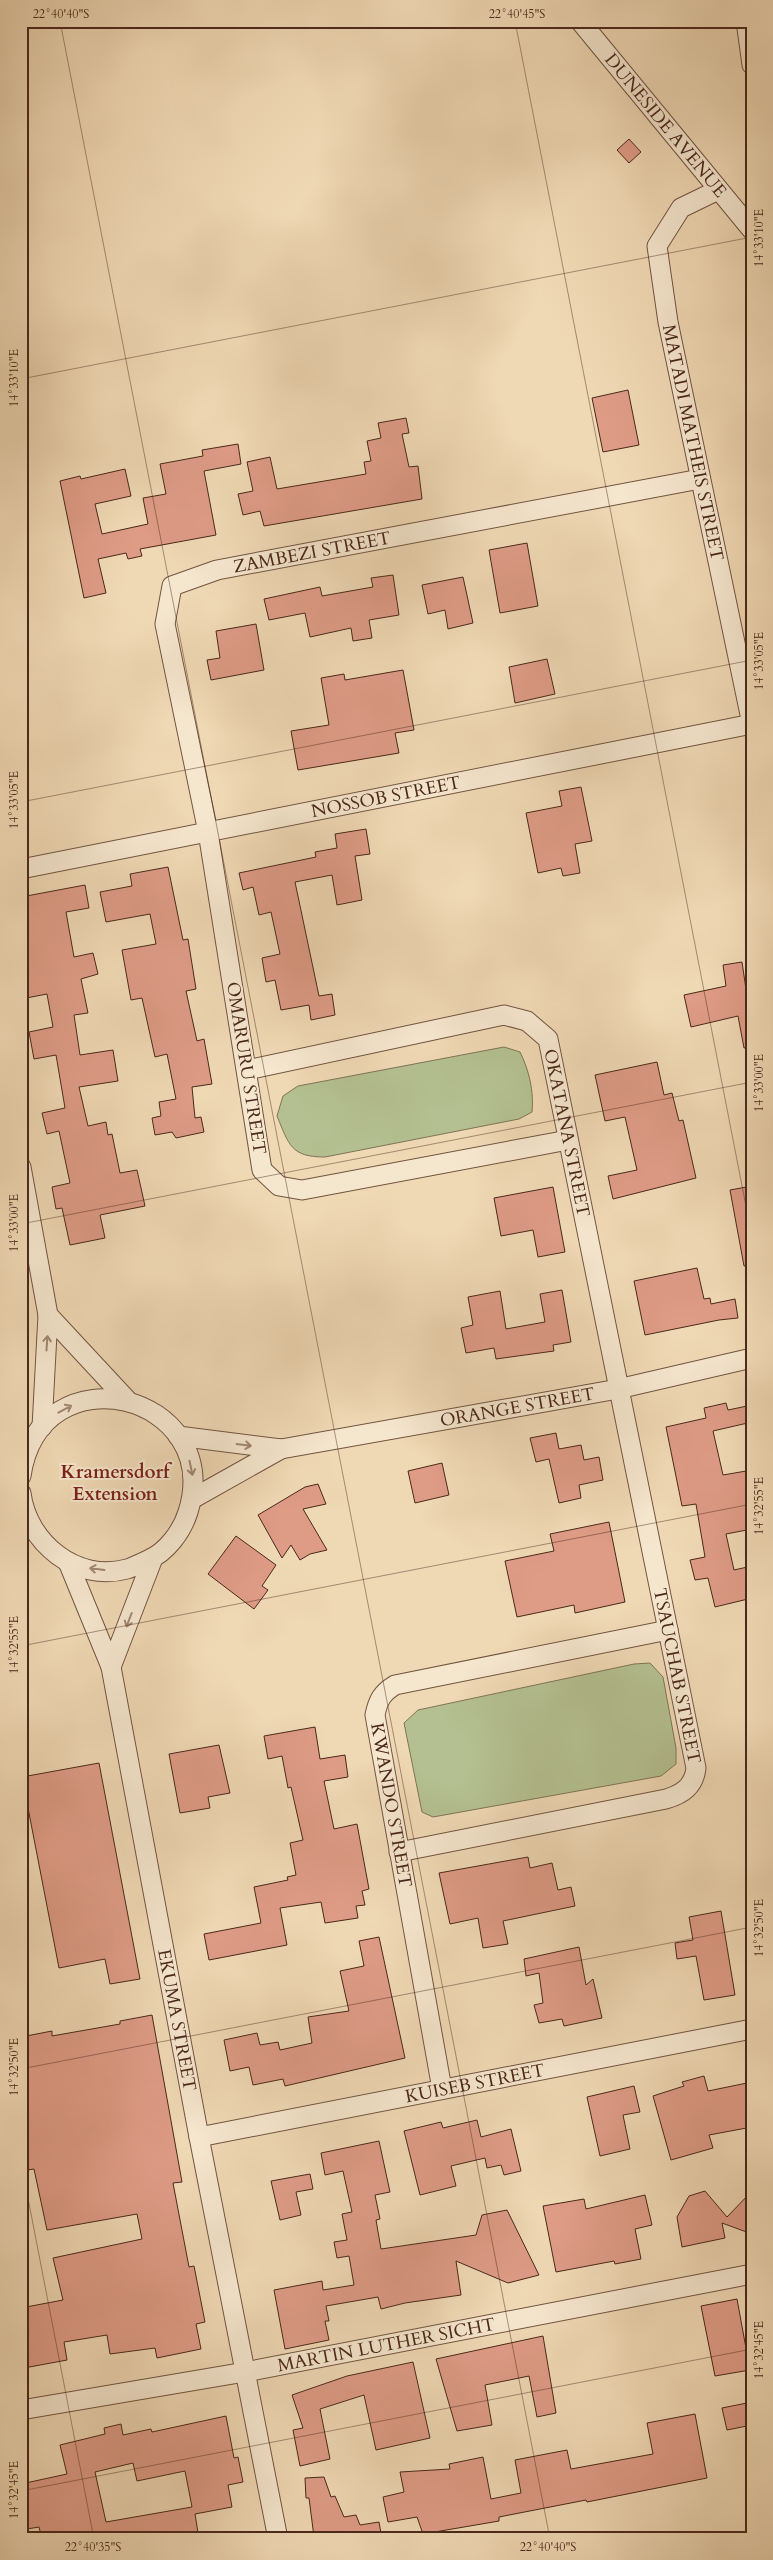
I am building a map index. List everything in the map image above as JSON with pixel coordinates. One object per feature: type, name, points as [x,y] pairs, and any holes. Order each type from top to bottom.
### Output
[{"type":"street","name":"DUNESIDE AVENUE","points":[[580,21],[752,230]]},
{"type":"street","points":[[746,21],[752,65]]},
{"type":"street","name":"MATADI MATHEIS STREET","points":[[718,190],[681,208],[657,246],[668,322],[752,724]]},
{"type":"street","name":"ZAMBEZI STREET","points":[[208,832],[165,624],[172,586],[217,570],[700,479]]},
{"type":"street","name":"NOSSOB STREET","points":[[21,869],[752,724]]},
{"type":"street","name":"OMARURU STREET","points":[[208,832],[262,1170],[279,1186],[302,1190],[568,1140]]},
{"type":"street","name":"OKATANA STREET","points":[[247,1070],[504,1015],[527,1021],[548,1040],[618,1388]]},
{"type":"street","points":[[21,1166],[48,1315],[42,1427]]},
{"type":"street","points":[[48,1315],[128,1400]]},
{"type":"street","name":"ORANGE STREET","points":[[178,1436],[281,1449],[618,1388],[752,1358]]},
{"type":"street","name":"TSAUCHAB STREET","points":[[399,1852],[666,1799],[683,1792],[695,1777],[696,1768],[618,1388]]},
{"type":"street","points":[[21,1493],[27,1528],[48,1548],[68,1562],[96,1571],[126,1569],[153,1558],[171,1542],[184,1522],[192,1500],[193,1478],[188,1456],[178,1436],[164,1420],[147,1408],[128,1400],[104,1398],[81,1401],[60,1411],[42,1427],[30,1443],[22,1466]]},
{"type":"street","name":"ORANGE STREET","points":[[192,1500],[281,1449]]},
{"type":"street","points":[[111,1667],[153,1558]]},
{"type":"street","name":"EKUMA STREET","points":[[68,1562],[111,1667],[199,2137],[278,2539]]},
{"type":"street","name":"KWANDO STREET","points":[[442,2089],[375,1715],[377,1702],[384,1692],[394,1685],[668,1630]]},
{"type":"street","name":"KUISEB STREET","points":[[199,2137],[752,2029]]},
{"type":"street","name":"MARTIN LUTHER SICHT","points":[[21,2410],[245,2372],[752,2274]]},
{"type":"green space","points":[[504,1047],[520,1052],[530,1081],[532,1112],[519,1119],[325,1157],[305,1155],[298,1152],[288,1142],[277,1116],[283,1096],[298,1086]]},
{"type":"green space","points":[[650,1663],[663,1677],[676,1748],[676,1764],[661,1776],[433,1817],[422,1812],[404,1723],[418,1710],[634,1664]]},
{"type":"building","points":[[629,139],[641,152],[629,163],[617,150]]},
{"type":"building","points":[[628,390],[639,445],[603,452],[592,398]]},
{"type":"building","points":[[406,418],[409,433],[402,434],[409,467],[418,466],[422,499],[264,526],[260,511],[243,515],[238,494],[253,491],[247,462],[270,457],[277,489],[366,474],[364,462],[371,461],[367,441],[381,438],[378,423]]},
{"type":"building","points":[[238,444],[241,464],[204,471],[216,535],[140,549],[142,556],[128,559],[126,553],[98,559],[106,593],[84,598],[60,481],[80,476],[81,479],[125,469],[131,496],[95,504],[102,534],[148,524],[143,498],[166,494],[160,464],[203,456],[202,450]]},
{"type":"building","points":[[527,543],[538,606],[500,613],[489,550]]},
{"type":"building","points":[[393,575],[399,615],[369,620],[372,638],[353,641],[351,628],[310,637],[305,613],[269,620],[264,599],[320,587],[322,596],[373,587],[371,578]]},
{"type":"building","points":[[463,577],[473,623],[448,629],[445,610],[428,614],[422,585]]},
{"type":"building","points":[[256,624],[264,670],[211,680],[207,660],[220,658],[216,631]]},
{"type":"building","points":[[547,659],[555,694],[515,703],[509,667]]},
{"type":"building","points":[[403,670],[414,730],[395,733],[399,753],[298,770],[291,731],[329,725],[321,678],[344,674],[345,680]]},
{"type":"building","points":[[581,787],[592,841],[575,844],[580,873],[563,876],[561,868],[538,873],[526,813],[562,806],[559,791]]},
{"type":"building","points":[[366,829],[370,854],[355,856],[362,900],[337,905],[332,875],[295,882],[319,996],[332,994],[335,1015],[311,1020],[309,1005],[281,1010],[275,980],[266,982],[262,958],[280,954],[271,912],[259,915],[253,887],[243,890],[239,873],[316,857],[315,852],[337,848],[335,834]]},
{"type":"building","points":[[168,867],[183,940],[188,939],[196,989],[186,991],[197,1041],[204,1039],[212,1084],[192,1087],[195,1118],[201,1117],[204,1132],[176,1138],[172,1132],[155,1135],[152,1118],[161,1116],[159,1102],[176,1099],[167,1054],[155,1057],[142,998],[131,1000],[122,950],[156,944],[150,914],[106,922],[100,892],[132,886],[130,874]]},
{"type":"building","points":[[85,885],[89,908],[66,912],[74,957],[93,953],[98,974],[81,979],[88,1013],[74,1015],[80,1055],[113,1050],[118,1081],[79,1087],[88,1126],[106,1122],[108,1135],[112,1134],[120,1173],[137,1170],[145,1206],[100,1215],[105,1238],[70,1245],[62,1208],[56,1209],[52,1187],[70,1183],[59,1131],[47,1134],[42,1113],[65,1108],[56,1055],[34,1059],[29,1032],[53,1027],[47,994],[21,999],[21,933],[27,932],[21,897]]},
{"type":"building","points":[[742,962],[747,996],[752,995],[752,1047],[744,1048],[738,1016],[691,1027],[684,995],[726,986],[723,965]]},
{"type":"building","points":[[657,1062],[664,1095],[672,1093],[679,1121],[683,1120],[696,1178],[613,1199],[608,1176],[637,1170],[625,1117],[605,1121],[595,1075]]},
{"type":"building","points":[[752,1186],[752,1265],[744,1266],[730,1190]]},
{"type":"building","points":[[553,1187],[565,1252],[538,1257],[533,1230],[501,1236],[494,1198]]},
{"type":"building","points":[[697,1268],[704,1299],[710,1298],[711,1304],[735,1299],[738,1318],[645,1335],[634,1281]]},
{"type":"building","points":[[562,1290],[571,1342],[553,1345],[554,1351],[496,1359],[494,1348],[466,1353],[461,1328],[473,1325],[468,1297],[500,1291],[506,1329],[545,1322],[540,1294]]},
{"type":"building","points":[[726,1403],[728,1410],[752,1405],[752,1422],[713,1431],[723,1475],[752,1470],[752,1529],[726,1534],[734,1570],[752,1566],[752,1598],[715,1607],[708,1578],[695,1580],[690,1560],[705,1557],[696,1504],[682,1506],[666,1427],[706,1418],[704,1408]]},
{"type":"building","points":[[556,1433],[559,1449],[581,1445],[584,1460],[599,1457],[603,1480],[579,1485],[581,1498],[559,1503],[549,1459],[536,1462],[530,1438]]},
{"type":"building","points":[[442,1463],[449,1495],[415,1503],[408,1471]]},
{"type":"building","points":[[318,1484],[326,1504],[303,1509],[327,1550],[310,1554],[300,1560],[291,1545],[282,1558],[258,1515],[305,1487]]},
{"type":"building","points":[[609,1522],[625,1602],[575,1613],[574,1605],[517,1617],[505,1561],[554,1551],[550,1534]]},
{"type":"building","points":[[236,1536],[276,1565],[262,1586],[268,1590],[254,1609],[208,1574]]},
{"type":"building","points":[[315,1727],[320,1759],[345,1755],[348,1777],[324,1781],[334,1829],[357,1824],[369,1889],[362,1891],[365,1905],[356,1906],[358,1918],[325,1923],[321,1902],[280,1908],[287,1945],[209,1960],[204,1934],[261,1923],[254,1887],[288,1880],[287,1877],[296,1875],[290,1843],[303,1840],[291,1787],[288,1788],[282,1756],[268,1759],[264,1736]]},
{"type":"building","points":[[219,1745],[230,1793],[208,1797],[210,1808],[180,1813],[169,1754]]},
{"type":"building","points":[[99,1763],[140,1979],[110,1984],[105,1959],[59,1968],[22,1777]]},
{"type":"building","points":[[528,1857],[530,1868],[552,1863],[558,1890],[571,1887],[575,1906],[503,1921],[508,1944],[483,1948],[478,1918],[450,1924],[439,1873]]},
{"type":"building","points":[[721,1911],[735,1995],[704,2000],[696,1956],[677,1959],[675,1943],[693,1940],[689,1917]]},
{"type":"building","points":[[379,1937],[405,2058],[285,2086],[283,2079],[253,2085],[249,2067],[230,2071],[224,2040],[257,2033],[260,2045],[278,2042],[280,2050],[312,2043],[308,2017],[349,2011],[340,1971],[364,1966],[359,1941]]},
{"type":"building","points":[[579,1947],[586,1985],[593,1979],[602,2018],[564,2026],[562,2019],[539,2023],[534,2005],[543,2003],[539,1973],[526,1976],[524,1959]]},
{"type":"building","points":[[152,2015],[182,2182],[173,2183],[189,2267],[194,2266],[205,2322],[196,2324],[201,2349],[157,2358],[155,2348],[110,2354],[107,2335],[64,2342],[67,2360],[24,2368],[21,2353],[21,2308],[63,2300],[53,2258],[142,2239],[137,2214],[47,2230],[34,2169],[21,2171],[21,2037],[52,2031],[52,2036],[120,2024],[120,2021]]},
{"type":"building","points":[[704,2076],[708,2091],[752,2082],[752,2127],[709,2135],[713,2148],[671,2160],[653,2096],[684,2086],[682,2082]]},
{"type":"building","points":[[634,2086],[640,2112],[623,2115],[630,2149],[600,2156],[587,2097]]},
{"type":"building","points":[[477,2120],[481,2137],[511,2129],[521,2171],[504,2175],[501,2165],[487,2168],[485,2158],[451,2166],[456,2186],[420,2195],[404,2131],[441,2122],[443,2128]]},
{"type":"building","points":[[379,2141],[390,2192],[375,2195],[380,2219],[376,2220],[381,2249],[476,2235],[482,2215],[507,2210],[539,2275],[508,2283],[456,2261],[461,2295],[405,2303],[381,2309],[378,2297],[326,2306],[329,2321],[325,2321],[329,2340],[285,2349],[274,2290],[322,2281],[323,2290],[354,2285],[349,2256],[337,2258],[334,2242],[347,2240],[342,2214],[352,2212],[343,2171],[325,2175],[321,2153]]},
{"type":"building","points":[[310,2174],[313,2189],[296,2192],[301,2215],[280,2220],[271,2181]]},
{"type":"building","points":[[705,2191],[727,2217],[752,2191],[752,2234],[722,2223],[725,2238],[682,2247],[677,2217],[689,2196]]},
{"type":"building","points":[[645,2195],[652,2225],[635,2229],[641,2259],[615,2264],[614,2261],[556,2272],[543,2206],[584,2199],[586,2209]]},
{"type":"building","points":[[737,2299],[750,2370],[715,2376],[701,2306]]},
{"type":"building","points":[[543,2336],[556,2413],[537,2417],[529,2376],[485,2385],[492,2425],[457,2431],[436,2359]]},
{"type":"building","points":[[413,2362],[430,2438],[376,2450],[364,2395],[320,2409],[330,2459],[300,2466],[293,2430],[303,2428],[292,2395],[347,2376]]},
{"type":"building","points":[[752,2402],[752,2425],[727,2430],[722,2408]]},
{"type":"building","points":[[695,2414],[707,2478],[499,2517],[499,2521],[423,2534],[417,2517],[388,2522],[383,2497],[404,2492],[400,2472],[450,2469],[449,2464],[483,2457],[491,2499],[521,2493],[515,2460],[567,2450],[571,2469],[653,2454],[647,2423]]},
{"type":"building","points":[[226,2416],[234,2458],[238,2457],[243,2482],[228,2485],[232,2507],[195,2514],[199,2539],[42,2539],[39,2527],[21,2530],[21,2484],[67,2474],[60,2445],[105,2434],[104,2428],[121,2424],[123,2435],[151,2429],[152,2432]],"holes":[[[133,2463],[137,2481],[185,2471],[192,2507],[106,2522],[95,2472]]]},
{"type":"building","points":[[324,2477],[331,2497],[335,2496],[344,2517],[356,2515],[360,2525],[379,2522],[382,2539],[314,2537],[309,2498],[306,2498],[305,2478]]},
{"type":"district","name":"Kramersdorf Extension","points":[[115,1483]]}]
